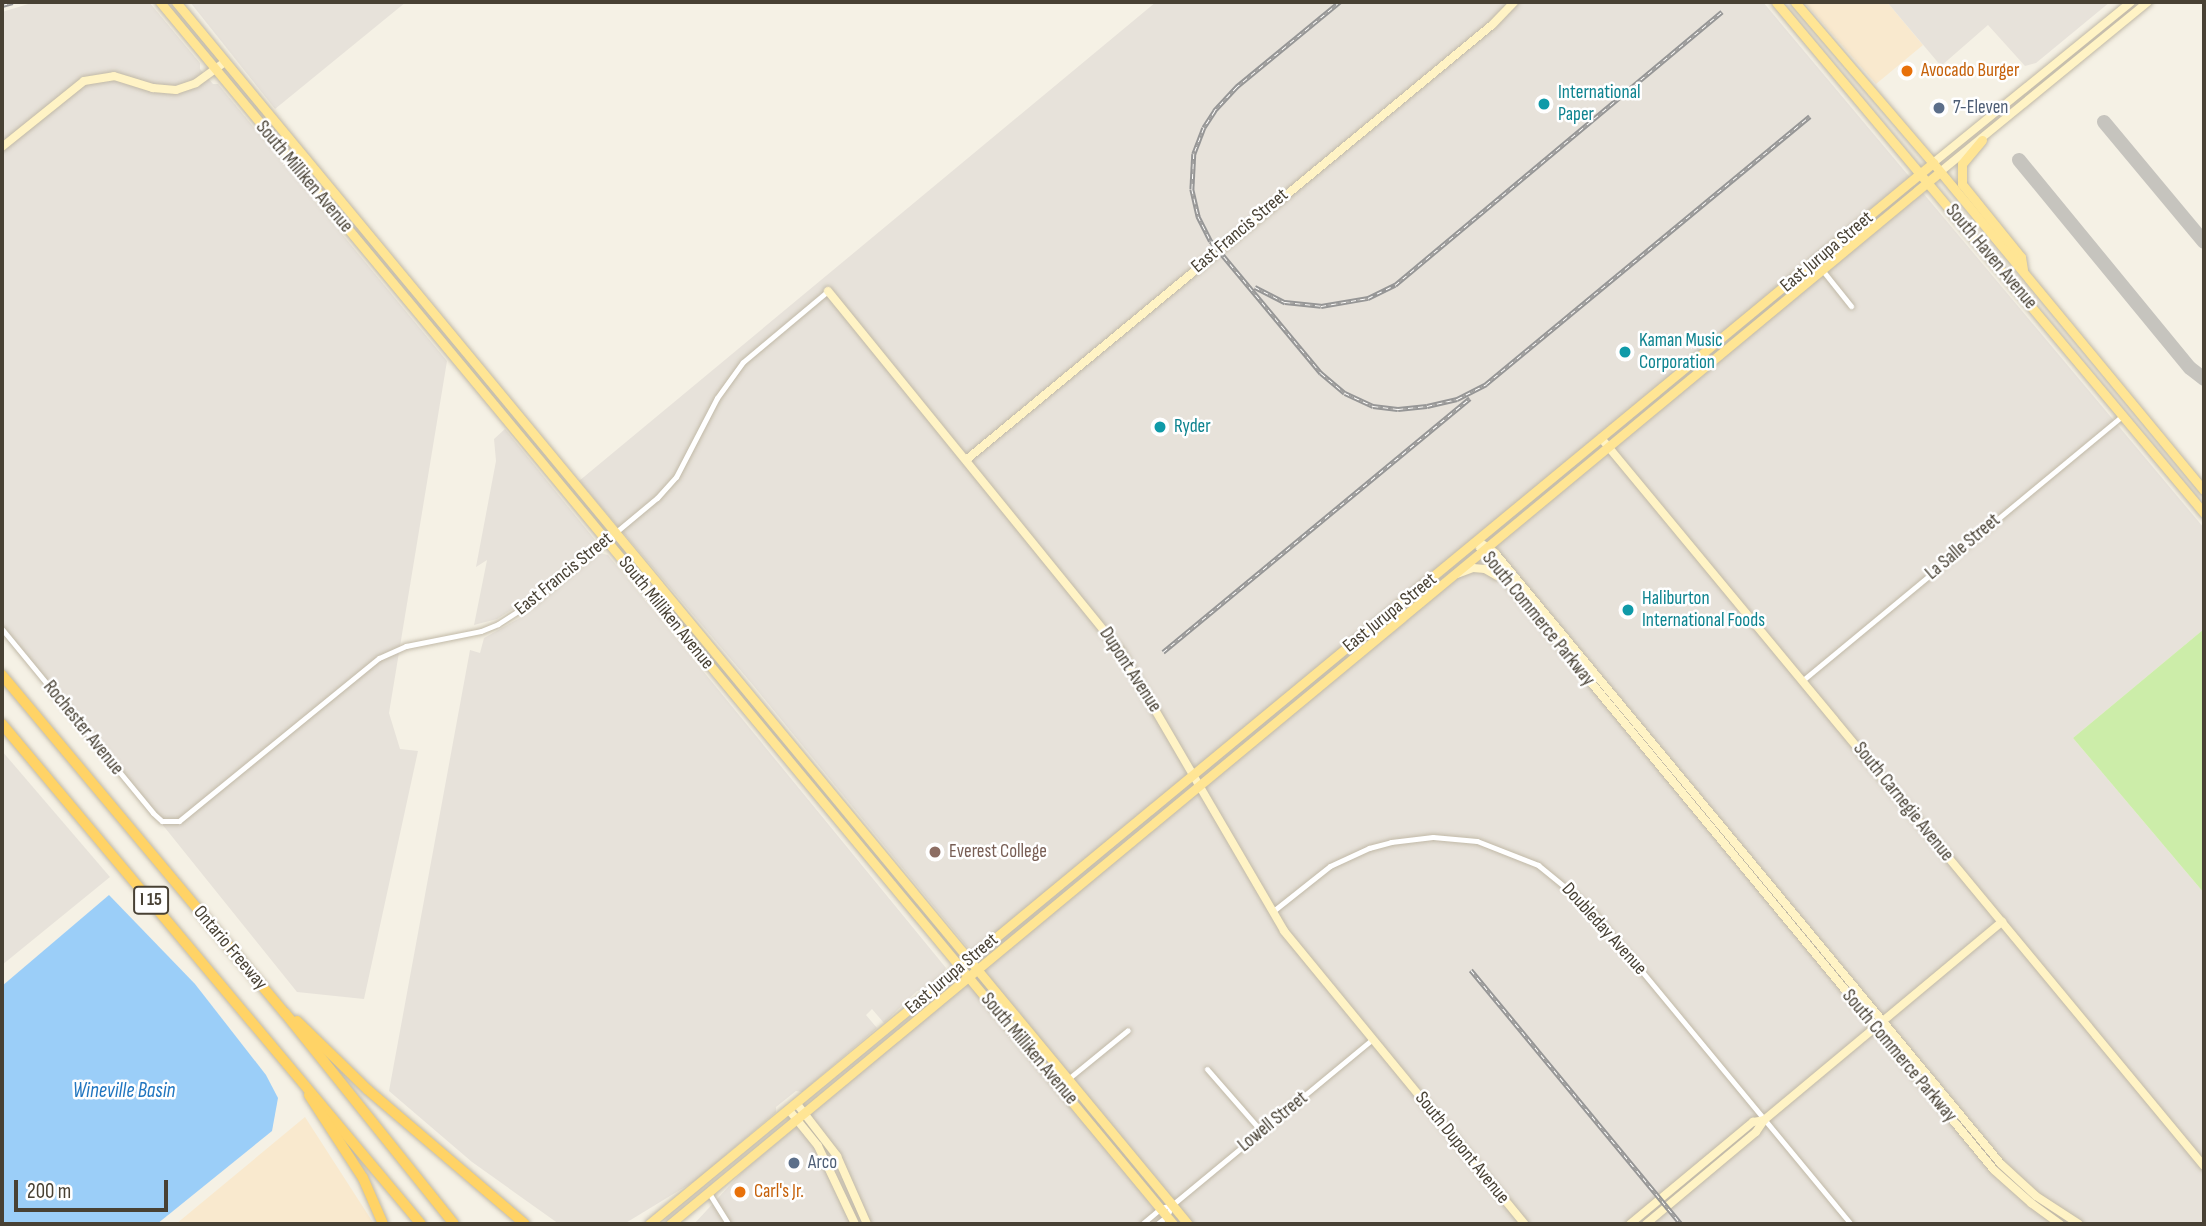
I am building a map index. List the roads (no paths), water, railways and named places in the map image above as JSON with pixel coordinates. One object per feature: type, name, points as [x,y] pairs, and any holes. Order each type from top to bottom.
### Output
[{"type":"highway","name":"Ontario Freeway","points":[[2,675],[285,1013],[454,1224]]},
{"type":"highway","name":"Ontario Freeway","points":[[2,724],[421,1224]]},
{"type":"highway","points":[[285,1013],[305,1027],[369,1090],[525,1224]]},
{"type":"highway","points":[[299,1076],[363,1178],[383,1224]]},
{"type":"main road","name":"South Haven Avenue","points":[[1776,2],[1929,181],[2204,513]]},
{"type":"main road","name":"South Haven Avenue","points":[[1795,2],[1933,163],[2204,491]]},
{"type":"main road","name":"South Milliken Avenue","points":[[162,5],[1167,1216]]},
{"type":"main road","name":"South Milliken Avenue","points":[[178,5],[1188,1224]]},
{"type":"main road","points":[[1982,140],[1962,163],[1962,184],[2021,257],[2024,272]]},
{"type":"main road","name":"East Jurupa Street","points":[[649,1224],[1195,776],[1933,163]]},
{"type":"main road","name":"East Jurupa Street","points":[[670,1224],[1737,343],[1940,172]]},
{"type":"main road","points":[[388,278],[397,271]]},
{"type":"main road","points":[[1737,343],[1738,332],[1771,304],[1778,293]]},
{"type":"main road","points":[[1672,396],[1677,386],[1707,360],[1708,350]]},
{"type":"street","name":"East Francis Street","points":[[966,460],[1493,24],[1514,2]]},
{"type":"street","name":"East Jurupa Street","points":[[1933,163],[2131,2]]},
{"type":"street","name":"East Jurupa Street","points":[[1940,172],[2148,2]]},
{"type":"street","points":[[1996,128],[2000,119],[2025,95],[2026,89],[2077,61]]},
{"type":"street","points":[[2,147],[84,81],[114,76],[153,88],[176,90],[196,83],[224,63]]},
{"type":"street","points":[[1823,271],[1852,306]]},
{"type":"street","name":"East Francis Street","points":[[168,823],[184,818],[379,658],[406,646],[463,635],[498,624],[531,602],[657,498],[676,477],[717,398],[743,362],[828,291]]},
{"type":"street","name":"Dupont Avenue","points":[[828,291],[1120,650],[1272,912],[1303,955],[1400,1072]]},
{"type":"street","name":"La Salle Street","points":[[1803,680],[2123,415]]},
{"type":"street","name":"South Carnegie Avenue","points":[[1601,438],[2204,1166]]},
{"type":"street","name":"South Commerce Parkway","points":[[1478,541],[1878,1025],[1994,1170],[2031,1203],[2060,1224]]},
{"type":"street","name":"South Commerce Parkway","points":[[1485,549],[1506,581],[1878,1025],[2001,1164],[2036,1196],[2079,1224]]},
{"type":"street","points":[[1452,576],[1473,568],[1485,569],[1506,581]]},
{"type":"street","name":"Rochester Avenue","points":[[2,629],[153,813],[168,823]]},
{"type":"street","name":"Doubleday Avenue","points":[[1272,912],[1330,866],[1391,842],[1456,838],[1518,854],[1555,876],[1587,905],[1851,1224]]},
{"type":"street","points":[[1646,1224],[1756,1132],[1764,1120],[2002,922]]},
{"type":"street","points":[[1068,1080],[1128,1030]]},
{"type":"street","name":"Lowell Street","points":[[1157,1224],[1167,1216],[1172,1205],[1373,1039]]},
{"type":"street","points":[[1207,1069],[1261,1131]]},
{"type":"street","name":"South Dupont Avenue","points":[[1400,1072],[1525,1224]]},
{"type":"street","points":[[793,1107],[836,1156],[867,1224]]},
{"type":"street","points":[[801,1116],[827,1163],[855,1224]]},
{"type":"street","points":[[1630,1224],[1753,1122],[1764,1120]]},
{"type":"street","points":[[709,1193],[728,1224]]},
{"type":"street","name":"Lowell Street","points":[[1142,1224],[1167,1216]]},
{"type":"water","name":"Wineville Basin","points":[[109,895],[195,984],[266,1075],[278,1098],[272,1131],[157,1224],[2,1224],[2,986]]},
{"type":"railway","points":[[2,5],[13,2]]},
{"type":"railway","points":[[1340,2],[1237,87],[1215,111],[1204,128],[1194,154],[1192,189],[1198,216],[1211,241],[1321,373],[1345,393],[1373,406],[1398,409],[1427,406],[1457,399],[1486,384],[1810,116]]},
{"type":"railway","points":[[1255,287],[1285,302],[1321,306],[1368,298],[1395,285],[1722,12]]},
{"type":"railway","points":[[1163,652],[1470,398]]},
{"type":"railway","points":[[1471,970],[1681,1224]]},
{"type":"place","name":"Avocado Burger","points":[[1907,71]]},
{"type":"place","name":"International Paper","points":[[1544,104]]},
{"type":"place","name":"7-Eleven","points":[[1939,108]]},
{"type":"place","name":"Kaman Music Corporation","points":[[1625,352]]},
{"type":"place","name":"Ryder","points":[[1160,427]]},
{"type":"place","name":"Haliburton International Foods","points":[[1628,610]]},
{"type":"place","name":"Everest College","points":[[935,852]]},
{"type":"place","name":"Arco","points":[[794,1163]]},
{"type":"place","name":"Carl's Jr.","points":[[740,1192]]}]
